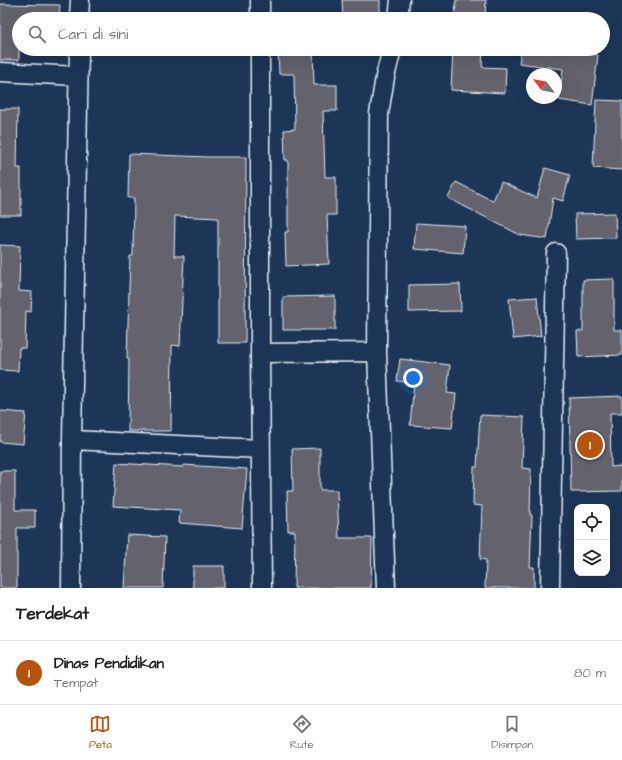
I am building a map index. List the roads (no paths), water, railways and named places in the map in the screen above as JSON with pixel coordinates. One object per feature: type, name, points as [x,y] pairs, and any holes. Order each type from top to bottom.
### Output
[{"type":"street","points":[[79,12],[80,0]]},
{"type":"street","points":[[260,0],[260,12]]},
{"type":"street","points":[[399,12],[400,0]]},
{"type":"street","points":[[70,588],[79,56]]},
{"type":"street","points":[[260,56],[262,588]]},
{"type":"street","points":[[386,588],[377,352],[379,114],[390,56]]},
{"type":"street","points":[[0,72],[78,76]]},
{"type":"street","points":[[550,588],[556,253]]},
{"type":"street","points":[[260,353],[377,352]]},
{"type":"street","points":[[72,440],[261,449]]},
{"type":"place","name":"Dinas Pendidikan","points":[[590,445]]}]
